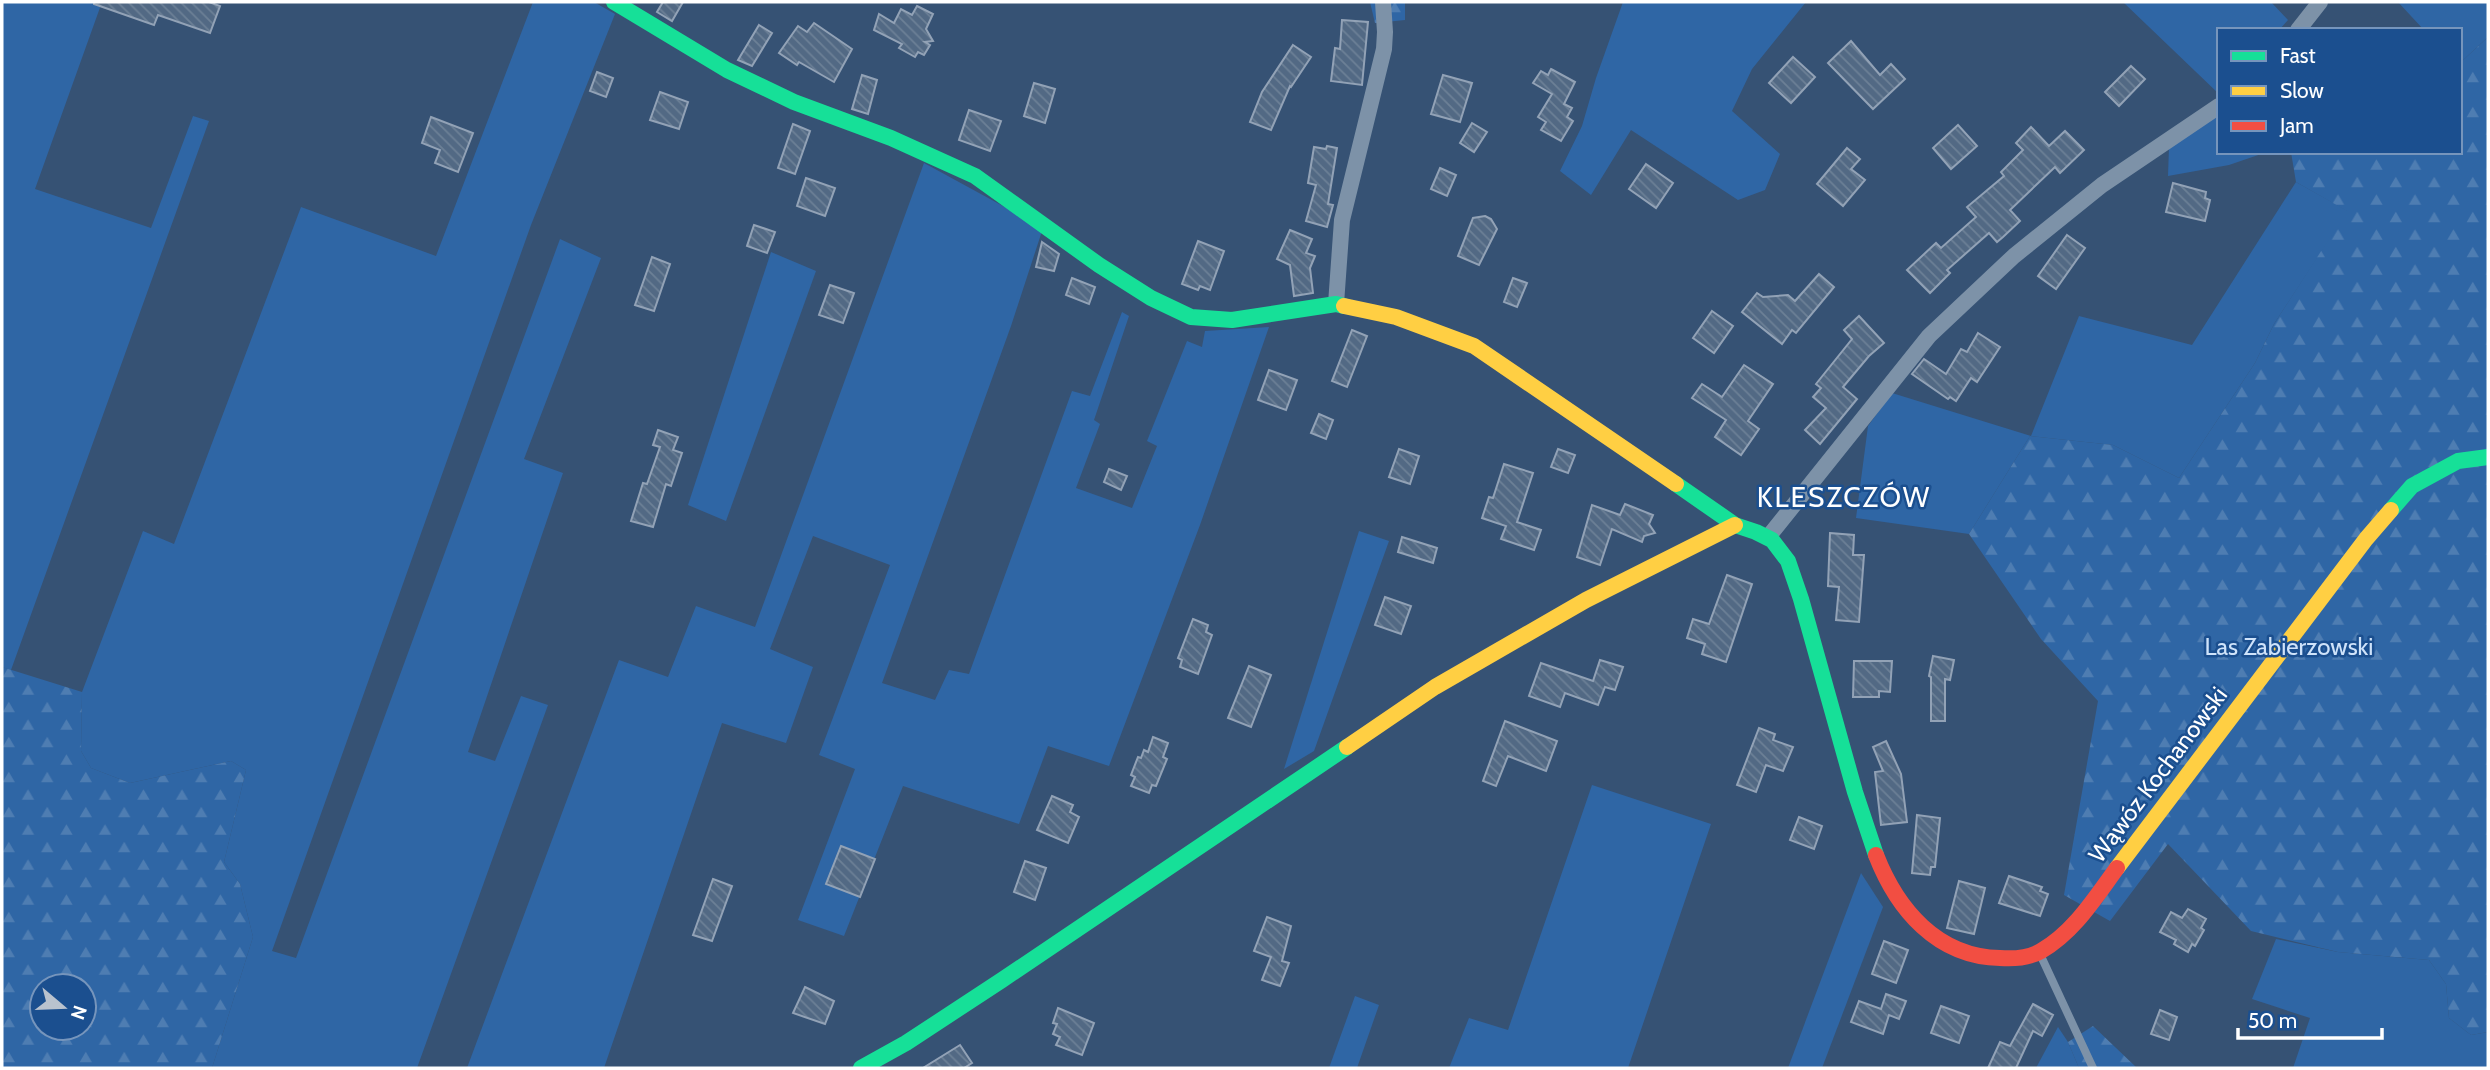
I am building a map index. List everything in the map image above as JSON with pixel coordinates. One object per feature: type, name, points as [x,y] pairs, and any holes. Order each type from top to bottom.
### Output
[{"type":"street","points":[[614,2],[727,70],[794,102],[891,138],[975,176],[1099,265],[1151,298],[1191,317],[1232,320],[1336,304],[1396,317],[1474,346],[1735,525],[1769,536],[1787,556],[1793,572],[1860,807],[1878,858],[1898,900],[1916,922],[1942,942],[1978,957],[2014,958],[2039,952]]},
{"type":"street","points":[[1336,304],[1342,220],[1384,49],[1383,2]]},
{"type":"street","points":[[2300,28],[2320,2]]},
{"type":"street","points":[[1769,536],[1929,336],[2014,256],[2102,185],[2217,107]]},
{"type":"street","name":"Wąwóz Kochanowski","points":[[2039,952],[2078,920],[2366,539],[2412,486],[2458,461],[2488,457]]},
{"type":"street","points":[[861,1068],[906,1043],[992,987],[1435,687],[1586,600],[1735,525]]},
{"type":"lane","points":[[2039,952],[2092,1068]]},
{"type":"green space","points":[[2,2],[102,2],[35,189],[151,228],[193,116],[209,121],[11,670],[2,667]]},
{"type":"green space","points":[[533,2],[594,2],[615,14],[531,225],[272,951],[296,958],[560,239],[601,258],[524,459],[563,473],[468,752],[495,761],[521,696],[548,705],[417,1068],[212,1068],[253,937],[240,884],[224,862],[246,770],[231,761],[130,783],[91,768],[81,751],[82,692],[143,531],[174,544],[301,207],[436,256]]},
{"type":"green space","points":[[1370,2],[1405,2],[1405,20],[1375,23]]},
{"type":"green space","points":[[1623,2],[1806,2],[1752,69],[1732,111],[1780,154],[1765,190],[1738,200],[1631,130],[1591,195],[1560,171],[1582,126]]},
{"type":"green space","points":[[2123,2],[2271,2],[2288,20],[2281,28],[2217,28],[2217,92]]},
{"type":"green space","points":[[2398,2],[2488,2],[2488,37],[2462,61],[2462,28],[2422,28]]},
{"type":"green space","name":"Las Zabierzowski","points":[[2488,37],[2488,1032],[2471,1035],[2449,1018],[2446,984],[2429,960],[2338,952],[2251,931],[2168,844],[2110,921],[2064,895],[2098,701],[2041,639],[1969,534],[2030,436],[2113,445],[2179,478],[2255,363],[2274,324],[2347,211],[2296,182],[2291,154],[2462,154],[2462,61]]},
{"type":"green space","points":[[2217,115],[2217,154],[2261,154],[2229,165],[2168,176],[2169,147]]},
{"type":"green space","points":[[924,163],[1043,228],[1011,326],[882,683],[935,700],[949,670],[969,674],[1072,391],[1090,396],[1122,312],[1129,316],[1094,420],[1100,424],[1076,488],[1132,508],[1157,446],[1147,441],[1187,341],[1202,347],[1205,331],[1269,327],[1200,525],[1109,766],[1048,746],[1019,824],[903,786],[844,936],[798,920],[855,769],[819,755],[890,565],[813,536],[770,649],[813,667],[786,743],[722,723],[604,1068],[467,1068],[619,660],[668,677],[696,606],[755,627]]},
{"type":"green space","points":[[2296,182],[2348,211],[2274,324],[2255,363],[2179,478],[2113,445],[2030,436],[1969,534],[1856,518],[1868,426],[1892,393],[2031,436],[2079,316],[2192,345]]},
{"type":"green space","points":[[771,252],[816,271],[726,521],[688,505]]},
{"type":"green space","points":[[1359,531],[1389,541],[1314,751],[1284,769]]},
{"type":"green space","points":[[2,667],[82,692],[81,751],[91,768],[130,783],[231,761],[246,770],[224,862],[240,884],[253,937],[212,1068],[2,1068]]},
{"type":"green space","points":[[1592,785],[1711,824],[1628,1068],[1449,1068],[1469,1018],[1508,1030]]},
{"type":"green space","points":[[1861,873],[1883,907],[1822,1068],[1788,1068]]},
{"type":"green space","points":[[2276,939],[2338,952],[2429,960],[2446,984],[2449,1018],[2471,1035],[2488,1032],[2488,1068],[2293,1068],[2310,1018],[2252,999]]},
{"type":"green space","points":[[1355,996],[1379,1005],[1357,1068],[1329,1068]]},
{"type":"green space","points":[[2093,1026],[2137,1068],[2079,1068],[2068,1042]]},
{"type":"green space","points":[[2058,1027],[2079,1068],[2036,1068]]},
{"type":"building","points":[[94,2],[209,2],[220,6],[210,33],[158,15],[154,25]]},
{"type":"building","points":[[663,2],[683,2],[672,21],[657,12]]},
{"type":"building","points":[[917,6],[933,14],[926,29],[933,41],[925,42],[930,45],[924,55],[918,52],[915,57],[899,48],[902,44],[874,30],[879,14],[894,23],[901,9],[912,15]]},
{"type":"building","points":[[1342,20],[1368,22],[1362,85],[1331,81],[1335,48],[1340,49]]},
{"type":"building","points":[[814,23],[852,49],[834,82],[799,62],[797,65],[779,53],[798,26],[807,32]]},
{"type":"building","points":[[759,25],[772,33],[752,66],[738,60]]},
{"type":"building","points":[[1851,41],[1880,75],[1891,64],[1905,79],[1873,109],[1828,63]]},
{"type":"building","points":[[1293,45],[1311,57],[1290,86],[1271,130],[1250,122],[1262,92]]},
{"type":"building","points":[[1793,57],[1815,77],[1791,103],[1769,83]]},
{"type":"building","points":[[2131,66],[2145,79],[2119,106],[2105,92]]},
{"type":"building","points":[[1551,69],[1575,82],[1564,104],[1572,108],[1567,117],[1573,121],[1561,141],[1541,130],[1546,122],[1538,117],[1552,94],[1533,83],[1541,71],[1548,75]]},
{"type":"building","points":[[597,72],[613,78],[606,97],[590,91]]},
{"type":"building","points":[[862,75],[877,80],[868,114],[852,109]]},
{"type":"building","points":[[1443,75],[1472,83],[1460,122],[1431,114]]},
{"type":"building","points":[[1034,83],[1055,89],[1045,123],[1024,116]]},
{"type":"building","points":[[660,92],[688,102],[679,129],[650,120]]},
{"type":"building","points":[[969,110],[1001,121],[990,151],[959,140]]},
{"type":"building","points":[[431,117],[473,133],[458,172],[435,163],[440,150],[422,143]]},
{"type":"building","points":[[1472,123],[1487,132],[1474,152],[1460,143]]},
{"type":"building","points":[[793,124],[810,131],[795,174],[778,168]]},
{"type":"building","points":[[1958,125],[1977,146],[1951,169],[1933,148]]},
{"type":"building","points":[[2031,127],[2049,146],[2065,131],[2084,150],[2060,173],[2055,167],[2010,210],[2020,221],[2003,237],[1997,242],[1989,233],[1947,270],[1950,273],[1930,293],[1907,270],[1936,243],[1941,248],[1976,217],[1967,207],[2004,176],[2001,172],[2023,150],[2016,143]]},
{"type":"building","points":[[1327,146],[1337,148],[1328,204],[1333,205],[1327,227],[1306,221],[1316,185],[1308,183],[1314,147],[1326,149]]},
{"type":"building","points":[[1847,148],[1860,159],[1851,169],[1865,180],[1843,206],[1817,184]]},
{"type":"building","points":[[1646,164],[1673,183],[1656,208],[1629,189]]},
{"type":"building","points":[[1440,168],[1456,175],[1447,196],[1431,189]]},
{"type":"building","points":[[806,178],[835,188],[825,216],[797,206]]},
{"type":"building","points":[[2173,183],[2206,192],[2205,198],[2210,200],[2205,221],[2166,212]]},
{"type":"building","points":[[1485,216],[1491,219],[1497,229],[1479,265],[1458,256],[1473,218]]},
{"type":"building","points":[[754,225],[775,232],[767,253],[747,246]]},
{"type":"building","points":[[1290,230],[1312,239],[1306,253],[1315,256],[1310,268],[1313,293],[1294,296],[1290,265],[1277,259]]},
{"type":"building","points":[[2067,235],[2085,248],[2056,289],[2038,276]]},
{"type":"building","points":[[1198,241],[1224,251],[1210,290],[1200,286],[1198,290],[1182,284]]},
{"type":"building","points":[[1042,242],[1059,254],[1054,271],[1036,267]]},
{"type":"building","points":[[652,257],[670,264],[654,311],[635,305]]},
{"type":"building","points":[[1819,274],[1834,287],[1796,333],[1792,330],[1782,344],[1742,312],[1757,293],[1763,297],[1788,295],[1795,301]]},
{"type":"building","points":[[1072,278],[1095,287],[1089,304],[1066,295]]},
{"type":"building","points":[[1513,278],[1527,283],[1517,307],[1504,302]]},
{"type":"building","points":[[830,285],[854,293],[843,323],[819,315]]},
{"type":"building","points":[[1712,311],[1733,326],[1714,353],[1693,338]]},
{"type":"building","points":[[1859,316],[1884,343],[1869,356],[1843,387],[1857,399],[1820,444],[1805,430],[1826,408],[1813,397],[1821,388],[1816,384],[1852,339],[1844,330]]},
{"type":"building","points":[[1352,330],[1367,336],[1347,387],[1332,381]]},
{"type":"building","points":[[1978,333],[2000,347],[1977,382],[1971,378],[1956,401],[1950,397],[1948,399],[1912,374],[1924,359],[1946,374],[1961,349],[1967,352]]},
{"type":"building","points":[[1744,365],[1773,384],[1748,421],[1759,429],[1741,455],[1715,437],[1726,420],[1692,398],[1702,384],[1722,397]]},
{"type":"building","points":[[1269,370],[1297,380],[1286,410],[1258,400]]},
{"type":"building","points":[[1319,414],[1333,420],[1326,439],[1311,433]]},
{"type":"building","points":[[658,430],[678,437],[673,450],[682,453],[671,486],[666,484],[653,527],[631,521],[643,483],[647,484],[660,447],[653,445]]},
{"type":"building","points":[[1399,449],[1419,456],[1410,484],[1389,477]]},
{"type":"building","points":[[1558,449],[1575,455],[1568,473],[1551,467]]},
{"type":"building","points":[[1504,464],[1533,473],[1517,522],[1541,530],[1534,550],[1501,539],[1506,526],[1482,518],[1489,497],[1493,498]]},
{"type":"building","points":[[1109,469],[1127,476],[1121,490],[1104,482]]},
{"type":"building","points":[[1625,504],[1653,515],[1649,524],[1655,533],[1644,536],[1642,542],[1612,529],[1600,565],[1577,557],[1592,505],[1620,515]]},
{"type":"building","points":[[1830,533],[1854,535],[1853,555],[1864,555],[1859,622],[1836,620],[1839,587],[1828,586]]},
{"type":"building","points":[[1402,537],[1437,548],[1433,563],[1398,552]]},
{"type":"building","points":[[1727,575],[1752,584],[1726,662],[1702,654],[1705,644],[1687,638],[1693,619],[1709,624]]},
{"type":"building","points":[[1385,597],[1411,606],[1401,634],[1375,625]]},
{"type":"building","points":[[1193,619],[1208,625],[1206,632],[1212,635],[1198,674],[1180,667],[1182,660],[1178,658]]},
{"type":"building","points":[[1933,656],[1954,660],[1950,680],[1945,679],[1945,721],[1931,721],[1929,676]]},
{"type":"building","points":[[1600,660],[1623,667],[1615,690],[1605,687],[1598,705],[1565,693],[1560,707],[1529,696],[1541,663],[1593,681]]},
{"type":"building","points":[[1854,661],[1892,661],[1890,692],[1879,691],[1879,697],[1853,697]]},
{"type":"building","points":[[1249,666],[1271,675],[1251,727],[1228,718]]},
{"type":"building","points":[[1505,721],[1557,741],[1546,771],[1508,756],[1496,786],[1483,781]]},
{"type":"building","points":[[1759,728],[1775,734],[1773,740],[1793,747],[1783,771],[1766,765],[1756,792],[1737,785]]},
{"type":"building","points":[[1153,737],[1168,743],[1163,757],[1167,759],[1156,786],[1152,785],[1149,793],[1131,786],[1135,777],[1131,775],[1138,757],[1141,758],[1144,750],[1148,752]]},
{"type":"building","points":[[1886,741],[1901,774],[1907,822],[1881,825],[1875,772],[1883,771],[1873,747]]},
{"type":"building","points":[[1052,796],[1073,805],[1070,812],[1079,817],[1068,843],[1037,830]]},
{"type":"building","points":[[1917,815],[1940,818],[1935,867],[1931,867],[1930,875],[1912,873]]},
{"type":"building","points":[[1799,817],[1822,826],[1814,849],[1790,840]]},
{"type":"building","points":[[841,846],[875,859],[860,897],[826,884]]},
{"type":"building","points":[[1025,861],[1046,868],[1035,900],[1014,892]]},
{"type":"building","points":[[2009,876],[2042,887],[2040,891],[2048,894],[2040,916],[1999,903]]},
{"type":"building","points":[[713,879],[732,886],[712,941],[693,935]]},
{"type":"building","points":[[1959,881],[1985,888],[1974,934],[1947,928]]},
{"type":"building","points":[[2188,909],[2206,919],[2201,928],[2204,930],[2195,946],[2192,944],[2188,952],[2174,944],[2176,940],[2160,932],[2171,912],[2182,918]]},
{"type":"building","points":[[1267,917],[1291,926],[1282,961],[1289,963],[1280,986],[1262,980],[1271,957],[1254,951]]},
{"type":"building","points":[[1884,941],[1908,950],[1896,983],[1872,974]]},
{"type":"building","points":[[805,987],[834,1001],[825,1024],[793,1013]]},
{"type":"building","points":[[1886,994],[1906,1001],[1899,1019],[1889,1015],[1883,1034],[1851,1022],[1859,1001],[1881,1009]]},
{"type":"building","points":[[2033,1004],[2053,1015],[2042,1036],[2033,1031],[2016,1068],[1988,1068],[2000,1042],[2010,1046]]},
{"type":"building","points":[[1941,1006],[1969,1016],[1959,1043],[1931,1033]]},
{"type":"building","points":[[1058,1008],[1094,1023],[1082,1055],[1056,1045],[1060,1037],[1053,1034],[1057,1024],[1053,1023]]},
{"type":"building","points":[[2160,1010],[2177,1017],[2169,1040],[2151,1034]]},
{"type":"building","points":[[960,1045],[972,1063],[964,1068],[923,1068]]},
{"type":"traffic: fast","points":[[614,2],[727,70],[794,102],[891,138],[975,176],[1099,265],[1151,298],[1191,317],[1232,320],[1336,304],[1344,306]]},
{"type":"traffic: fast","points":[[2391,510],[2412,486],[2458,461],[2488,457]]},
{"type":"traffic: fast","points":[[1676,484],[1735,525],[1772,540],[1788,561],[1876,855]]},
{"type":"traffic: fast","points":[[861,1068],[906,1043],[1002,980],[1347,747]]},
{"type":"traffic: slow","points":[[1344,306],[1396,317],[1474,346],[1676,484]]},
{"type":"traffic: slow","points":[[2117,868],[2366,539],[2391,510]]},
{"type":"traffic: slow","points":[[1347,747],[1435,687],[1586,600],[1735,525]]},
{"type":"traffic: jam","points":[[1876,855],[1895,894],[1922,926],[1957,949],[1977,956],[2000,958],[2031,955],[2053,943],[2083,914],[2117,868]]},
{"type":"district","name":"KLESZCZÓW","points":[[1844,497]]}]
